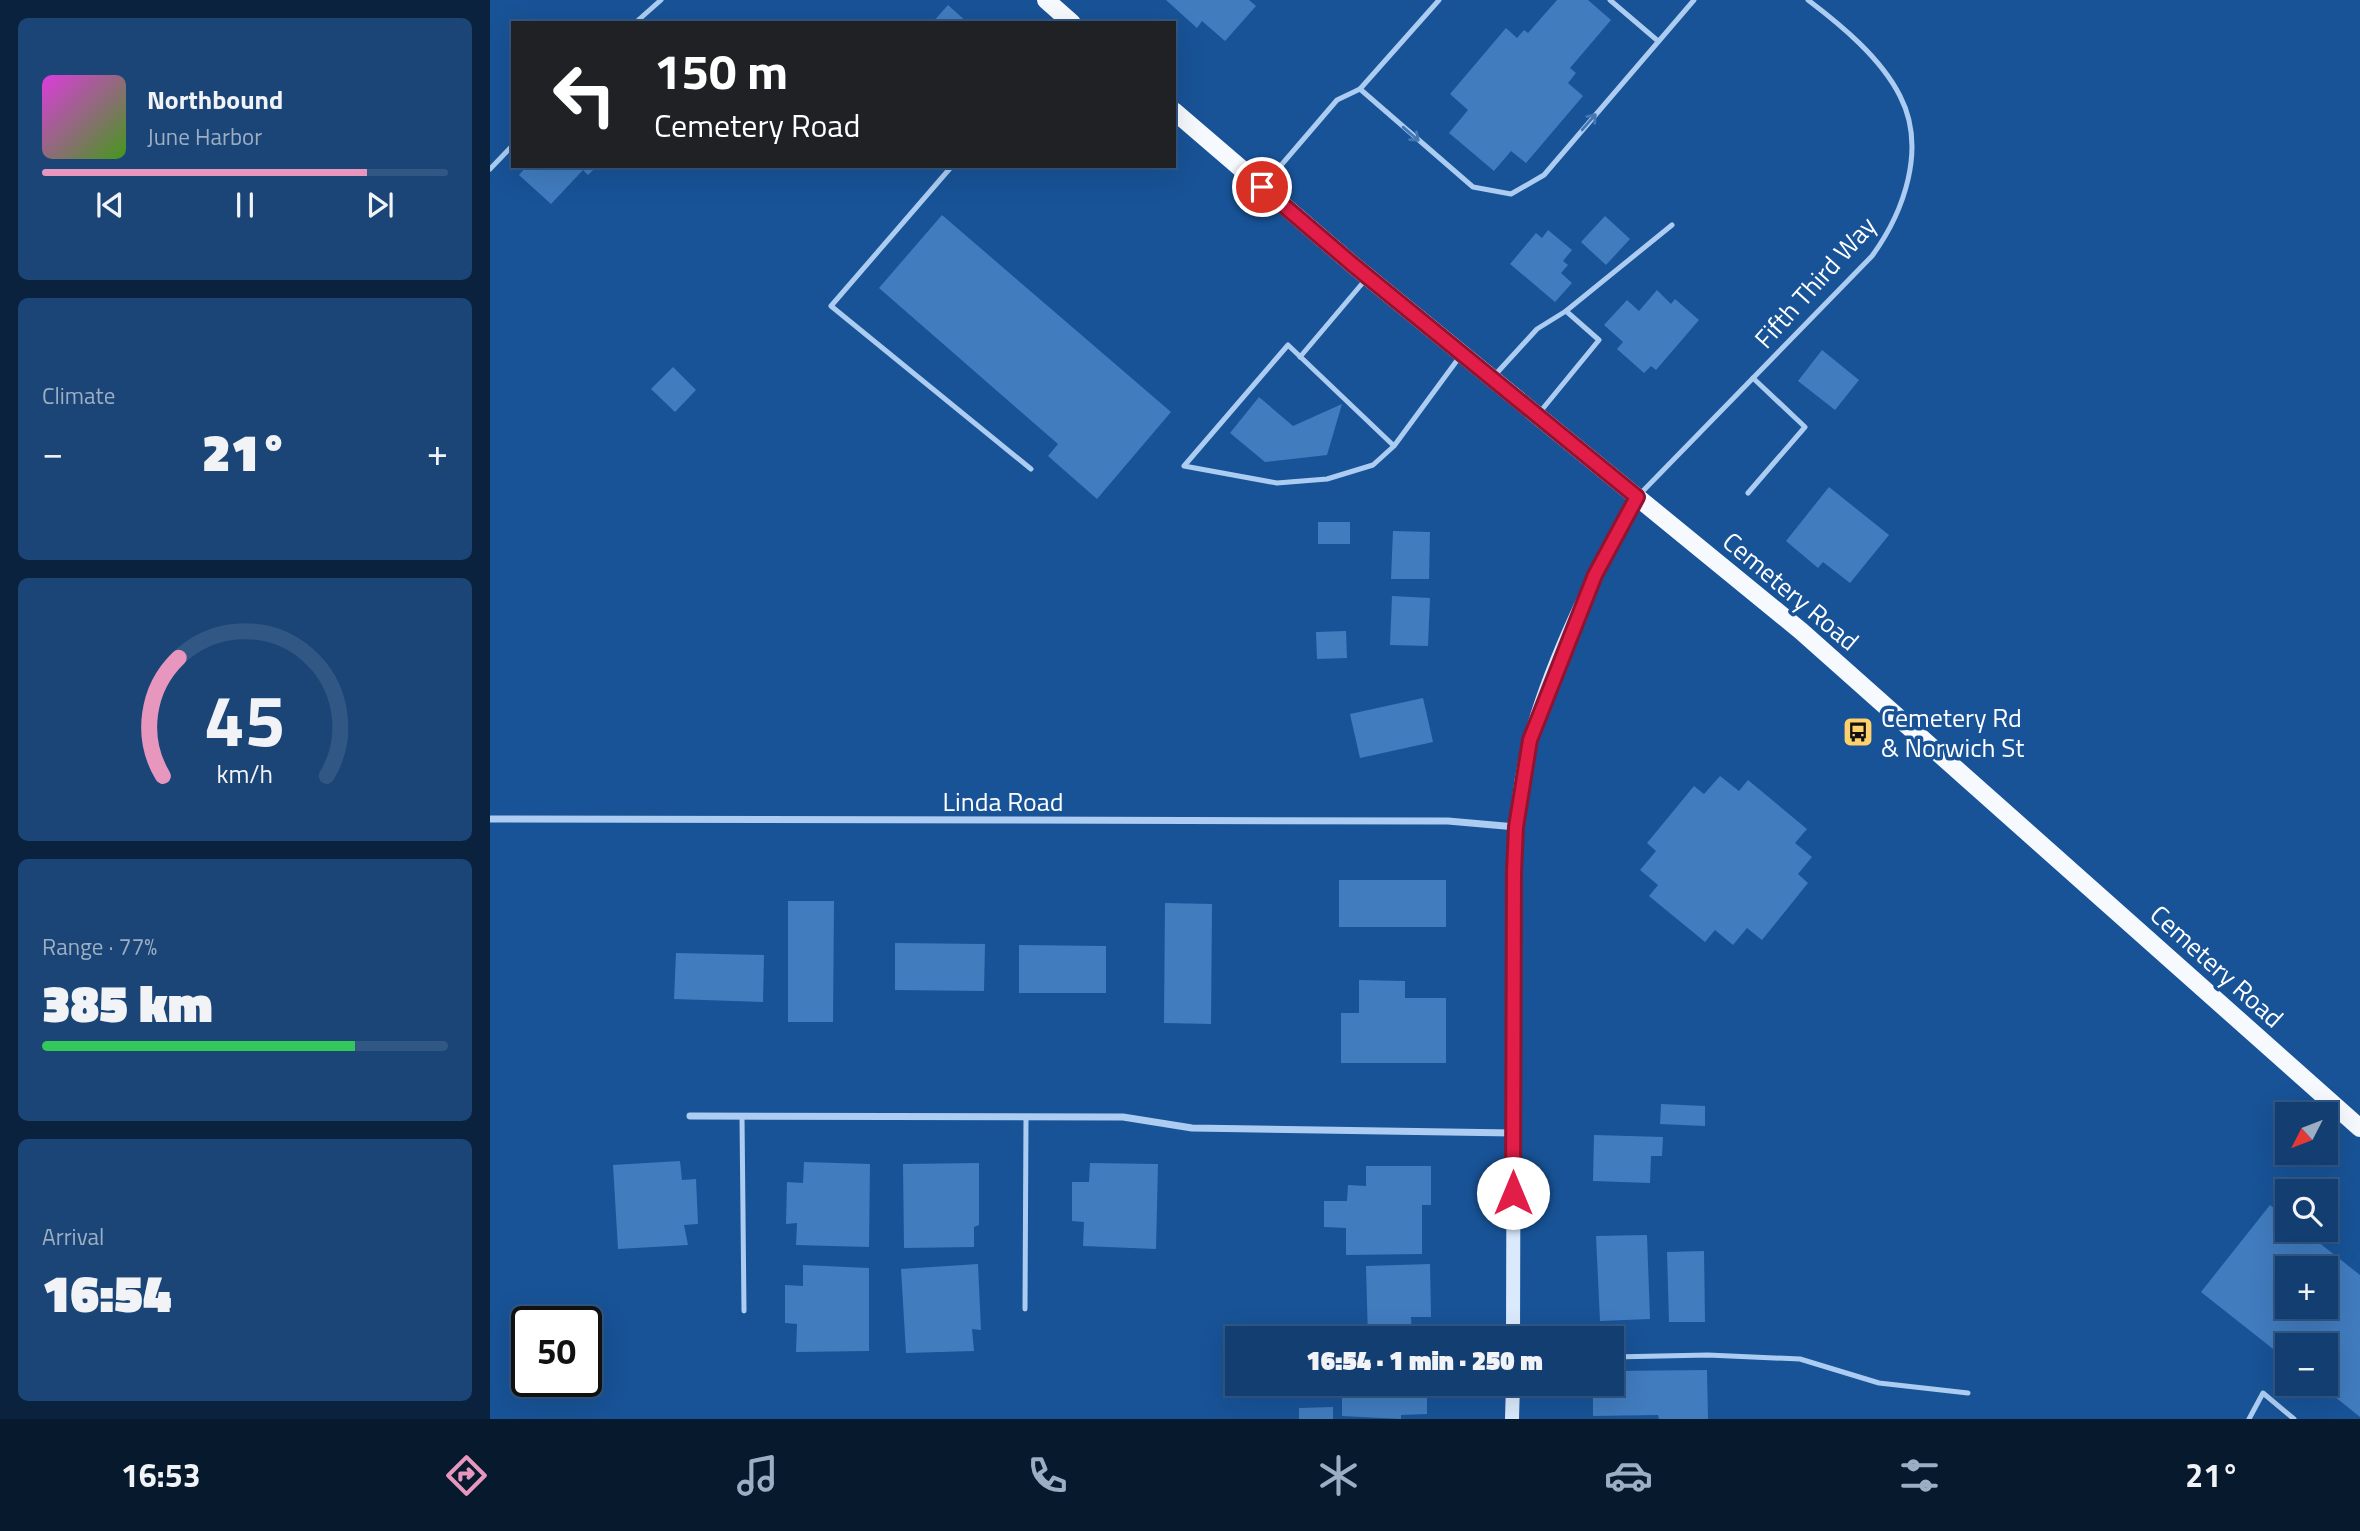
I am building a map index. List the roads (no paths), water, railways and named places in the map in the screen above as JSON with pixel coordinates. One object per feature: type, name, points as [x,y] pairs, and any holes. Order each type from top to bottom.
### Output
[{"type":"main road","points":[[1051,2],[1070,21]]},
{"type":"main road","name":"Cemetery Road","points":[[1176,113],[1368,277],[1801,631],[2360,1128]]},
{"type":"main road","points":[[1513,1326],[1516,827],[1530,740],[1546,694],[1595,575],[1637,497]]},
{"type":"main road","points":[[1512,1419],[1513,1396]]},
{"type":"street","name":"Linda Road","points":[[490,819],[1448,821],[1516,827]]},
{"type":"street","points":[[690,1116],[1124,1116],[1192,1128],[1513,1133]]},
{"type":"lane","points":[[637,21],[661,0]]},
{"type":"lane","points":[[1262,187],[1337,100],[1360,89],[1439,0]]},
{"type":"lane","points":[[1610,0],[1658,41]]},
{"type":"lane","points":[[1360,89],[1473,187],[1511,194],[1544,175],[1694,0]]},
{"type":"lane","name":"Fifth Third Way","points":[[1637,497],[1872,256],[1892,229],[1905,199],[1910,162],[1909,120],[1900,96],[1884,71],[1832,19],[1808,0]]},
{"type":"lane","points":[[490,169],[511,147]]},
{"type":"lane","points":[[950,168],[831,306],[1031,469]]},
{"type":"lane","points":[[1493,377],[1537,329],[1566,311],[1672,225]]},
{"type":"lane","points":[[1300,357],[1368,277]]},
{"type":"lane","points":[[1538,415],[1599,340],[1566,311]]},
{"type":"lane","points":[[1394,446],[1289,345],[1184,466],[1277,483],[1327,479],[1373,465],[1394,446],[1463,353]]},
{"type":"lane","points":[[1748,493],[1805,427],[1753,378]]},
{"type":"lane","points":[[742,1117],[744,1311]]},
{"type":"lane","points":[[1025,1309],[1026,1118]]},
{"type":"lane","points":[[1624,1357],[1708,1354],[1800,1359],[1879,1383],[1968,1392]]},
{"type":"lane","points":[[2249,1419],[2263,1393],[2294,1419]]},
{"type":"place","name":"Cemetery Rd & Norwich St","points":[[1858,732]]}]
